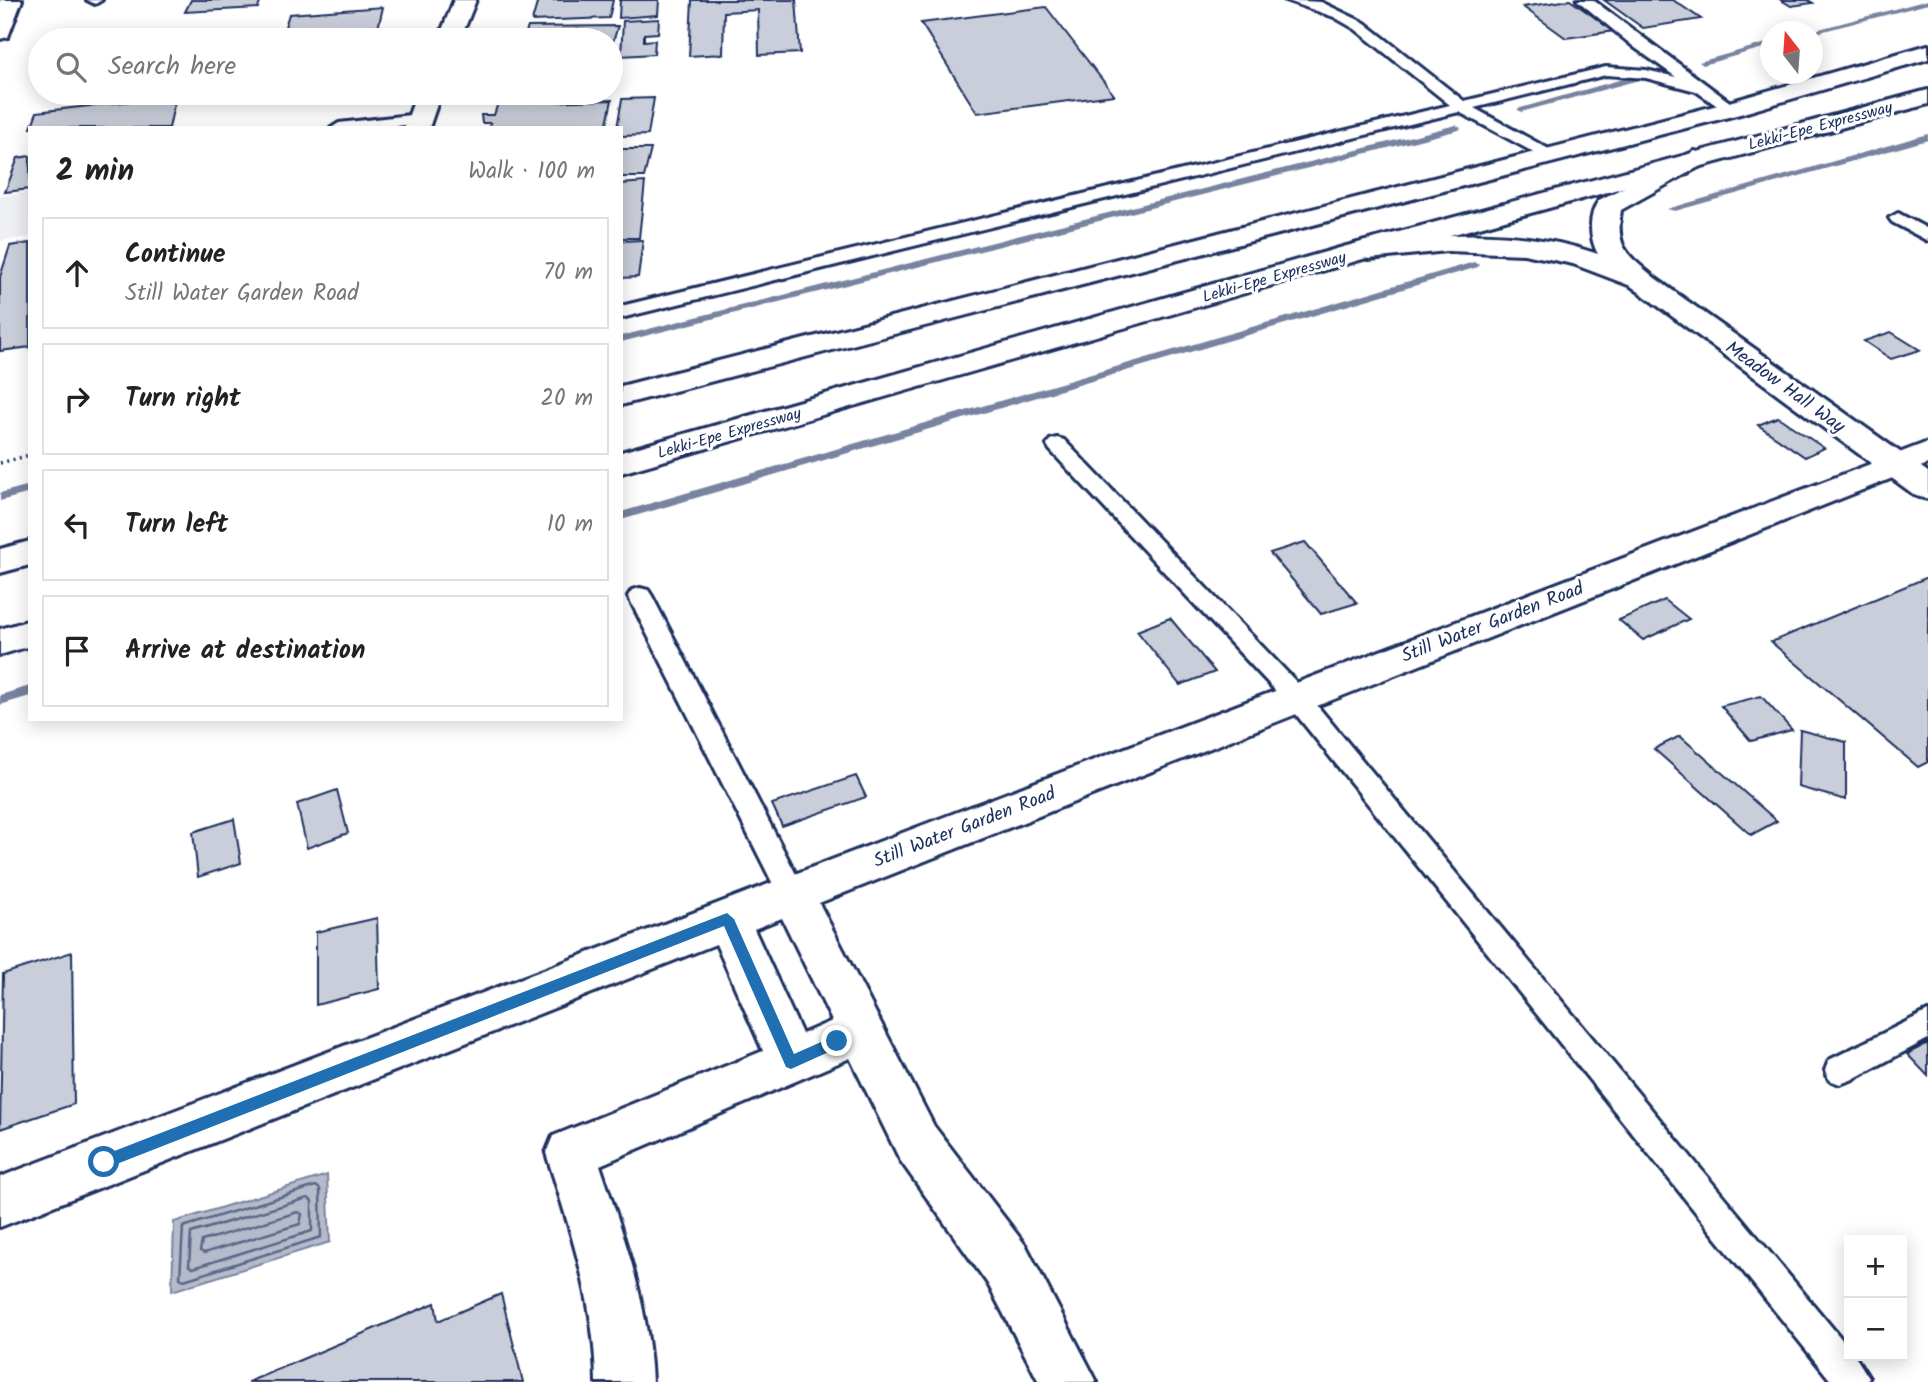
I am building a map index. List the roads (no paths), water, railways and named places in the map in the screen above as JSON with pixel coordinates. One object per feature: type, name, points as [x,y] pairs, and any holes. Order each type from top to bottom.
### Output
[{"type":"main road","points":[[1,29],[11,0]]},
{"type":"main road","points":[[450,28],[465,0]]},
{"type":"main road","points":[[623,395],[1550,156],[1928,52]]},
{"type":"main road","name":"Lekki-Epe Expressway","points":[[623,462],[1353,253],[1928,97]]},
{"type":"main road","points":[[417,123],[424,105]]},
{"type":"main road","points":[[1645,284],[1608,251],[1603,229],[1608,206],[1629,192],[1695,159]]},
{"type":"main road","points":[[1353,253],[1428,242],[1475,241],[1532,245],[1579,256],[1645,284]]},
{"type":"main road","name":"Meadow Hall Way","points":[[1645,284],[1917,468]]},
{"type":"main road","name":"Still Water Garden Road","points":[[0,1202],[1296,697],[1917,468]]},
{"type":"main road","points":[[0,561],[28,554]]},
{"type":"main road","points":[[0,642],[28,634]]},
{"type":"main road","points":[[792,892],[917,1143],[1007,1265],[1069,1382]]},
{"type":"main road","points":[[727,919],[791,1062]]},
{"type":"main road","points":[[624,1382],[625,1365],[612,1286],[571,1153],[791,1062],[861,1030]]},
{"type":"lane","points":[[1292,0],[1337,12],[1365,28],[1460,105],[1550,156]]},
{"type":"lane","points":[[1584,0],[1639,44],[1731,108]]},
{"type":"lane","points":[[623,312],[1606,71],[1646,74],[1702,88]]},
{"type":"lane","points":[[370,126],[417,123]]},
{"type":"lane","points":[[1898,218],[1928,236]]},
{"type":"lane","points":[[1057,445],[1296,697],[1851,1378]]},
{"type":"lane","points":[[640,596],[792,892]]},
{"type":"lane","points":[[1840,1070],[1928,1024]]},
{"type":"water","points":[[327,1175],[330,1242],[172,1291],[174,1222]]},
{"type":"waterway","points":[[1823,29],[1928,2]]},
{"type":"waterway","points":[[1703,62],[1760,47]]},
{"type":"waterway","points":[[1521,109],[1647,75]]},
{"type":"waterway","points":[[623,338],[1456,128]]},
{"type":"waterway","points":[[1672,209],[1928,137]]},
{"type":"waterway","points":[[623,515],[1474,265]]},
{"type":"waterway","points":[[0,497],[28,490]]},
{"type":"waterway","points":[[0,700],[28,692]]}]
